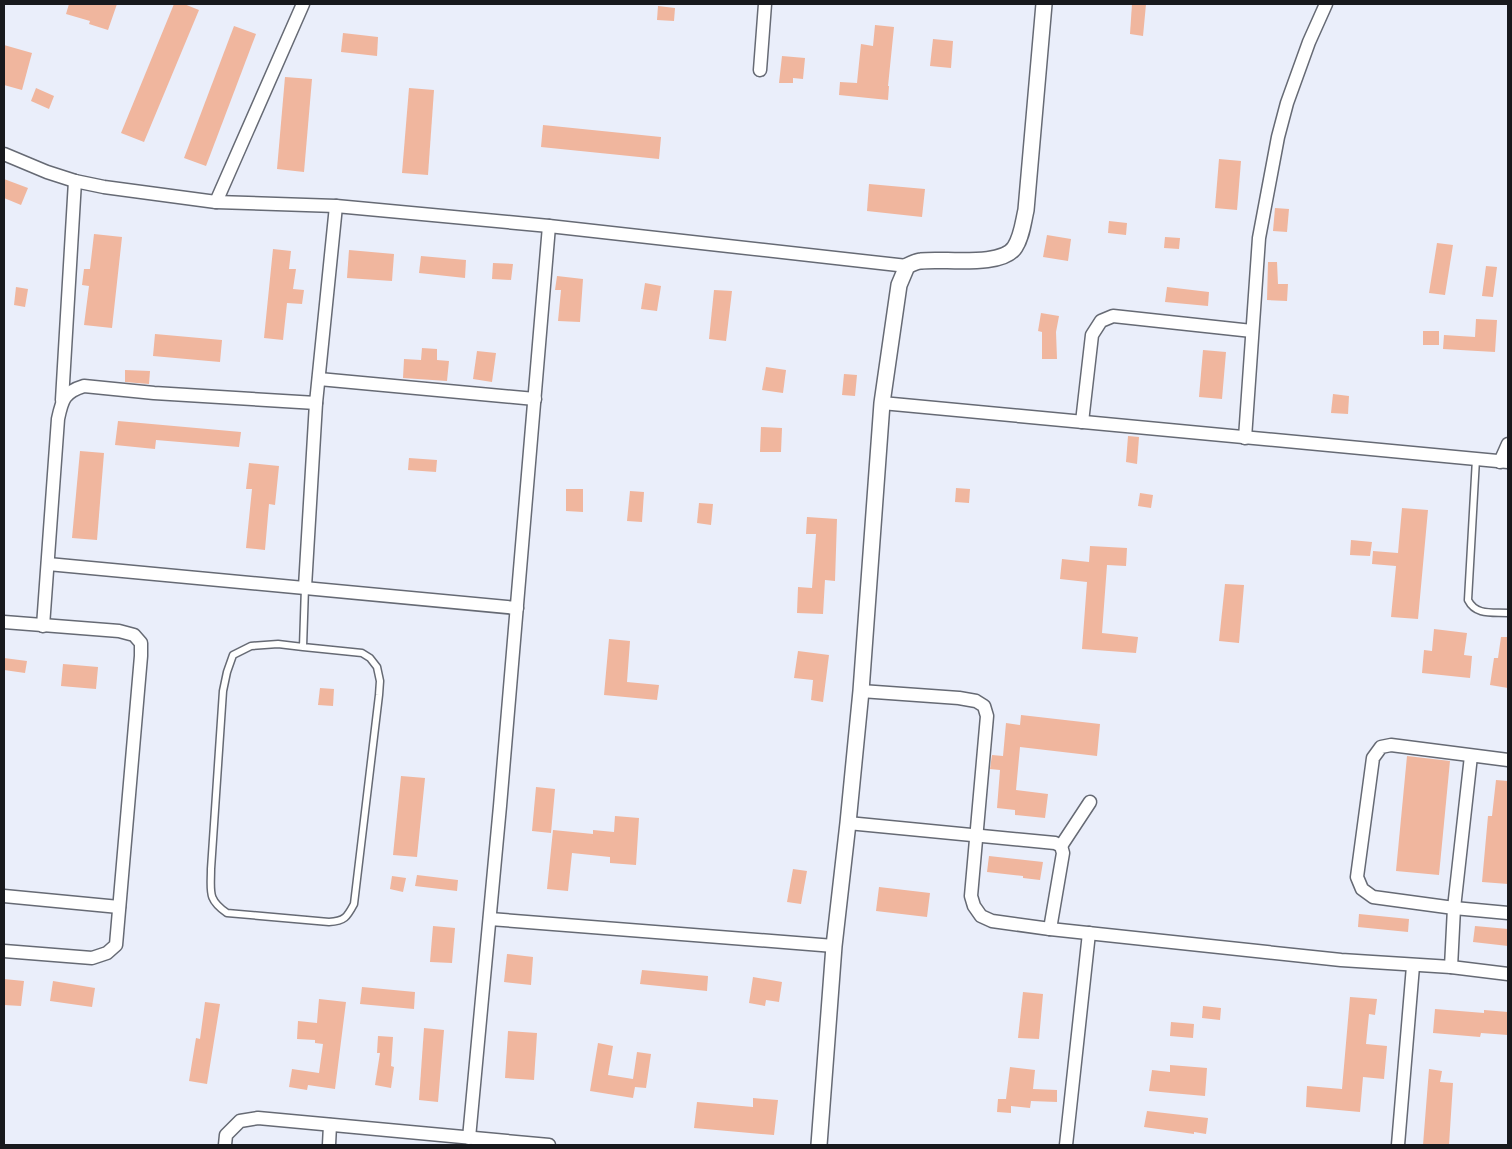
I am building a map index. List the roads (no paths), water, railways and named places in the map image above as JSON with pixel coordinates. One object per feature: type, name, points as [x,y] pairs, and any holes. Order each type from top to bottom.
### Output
[{"type":"street","points":[[216,202],[303,4]]},
{"type":"street","points":[[760,70],[765,4]]},
{"type":"street","points":[[4,154],[47,172],[75,181],[104,187],[216,202],[336,206],[549,226],[907,266],[920,261],[971,261],[1002,257],[1014,250],[1021,236],[1026,210],[1044,4]]},
{"type":"street","points":[[1245,438],[1259,238],[1278,137],[1287,103],[1309,42],[1326,4]]},
{"type":"street","points":[[43,626],[58,419],[62,400],[75,181]]},
{"type":"street","points":[[304,588],[316,403],[336,206]]},
{"type":"street","points":[[469,1138],[490,919],[549,226]]},
{"type":"street","points":[[819,1145],[834,946],[860,691],[882,403],[899,285],[907,266]]},
{"type":"street","points":[[1082,422],[1092,335],[1101,321],[1113,316],[1252,331]]},
{"type":"street","points":[[319,379],[535,399]]},
{"type":"street","points":[[62,400],[73,390],[84,386],[154,393],[316,403]]},
{"type":"street","points":[[882,403],[1504,462],[1508,444]]},
{"type":"street","points":[[48,564],[517,608]]},
{"type":"street","points":[[4,622],[119,631],[134,635],[141,643],[116,945],[107,953],[92,958],[4,951]]},
{"type":"street","points":[[860,691],[959,698],[976,701],[984,706],[988,716],[971,896],[974,906],[981,916],[992,921],[1340,960],[1451,967],[1508,974]]},
{"type":"street","points":[[1508,760],[1391,745],[1381,747],[1373,758],[1358,877],[1362,889],[1373,896],[1454,908],[1508,913]]},
{"type":"street","points":[[1451,967],[1454,908],[1471,756]]},
{"type":"street","points":[[1061,846],[1090,802]]},
{"type":"street","points":[[848,822],[1055,843],[1061,846],[1063,853],[1050,929]]},
{"type":"street","points":[[4,896],[118,907]]},
{"type":"street","points":[[490,919],[834,946]]},
{"type":"street","points":[[1066,1145],[1089,933]]},
{"type":"street","points":[[1398,1145],[1413,966]]},
{"type":"street","points":[[225,1145],[226,1135],[240,1121],[258,1118],[330,1125],[420,1139],[469,1138],[550,1145]]},
{"type":"street","points":[[329,1145],[330,1125]]},
{"type":"lane","points":[[1476,459],[1468,600],[1472,607],[1481,612],[1508,613]]},
{"type":"lane","points":[[303,647],[304,588]]},
{"type":"lane","points":[[278,644],[303,647],[362,652],[377,667],[380,681],[354,904],[348,915],[340,921],[329,922],[227,913],[216,905],[211,896],[211,859],[223,690],[227,672],[233,655],[251,646],[278,644]]}]
